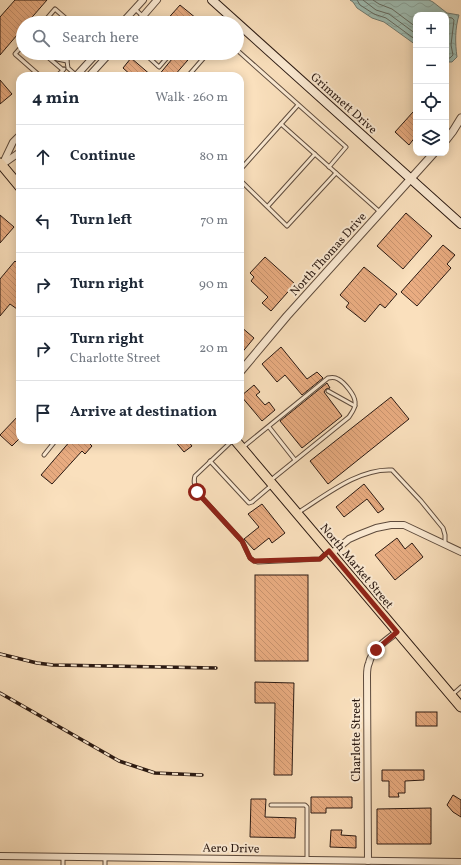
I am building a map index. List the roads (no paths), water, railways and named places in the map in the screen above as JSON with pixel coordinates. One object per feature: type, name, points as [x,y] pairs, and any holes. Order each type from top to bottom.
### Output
[{"type":"main road","name":"Grimmett Drive","points":[[212,0],[230,16]]},
{"type":"main road","name":"Grimmett Drive","points":[[244,29],[461,224]]},
{"type":"main road","points":[[1,164],[16,182]]},
{"type":"main road","name":"North Market Street","points":[[238,444],[461,707]]},
{"type":"street","points":[[128,16],[143,0]]},
{"type":"street","points":[[143,16],[157,0]]},
{"type":"street","points":[[80,72],[91,60]]},
{"type":"street","points":[[92,72],[102,60]]},
{"type":"street","points":[[449,136],[461,118]]},
{"type":"street","points":[[1,164],[16,139]]},
{"type":"street","points":[[1,164],[16,155]]},
{"type":"street","name":"North Thomas Drive","points":[[244,367],[287,316],[431,156]]},
{"type":"street","points":[[330,552],[358,534],[391,525],[404,525],[461,552]]},
{"type":"street","name":"Charlotte Street","points":[[368,861],[368,663],[376,650],[397,632]]},
{"type":"street","name":"Aero Drive","points":[[0,856],[461,862]]},
{"type":"lane","points":[[49,16],[55,9],[63,16]]},
{"type":"lane","points":[[135,9],[143,16]]},
{"type":"lane","points":[[244,56],[346,147],[329,167]]},
{"type":"lane","points":[[22,60],[35,72]]},
{"type":"lane","points":[[51,60],[63,70],[68,68]]},
{"type":"lane","points":[[62,60],[67,61],[68,68],[72,72]]},
{"type":"lane","points":[[152,60],[159,67],[165,60]]},
{"type":"lane","points":[[191,72],[202,60]]},
{"type":"lane","points":[[244,166],[298,105]]},
{"type":"lane","points":[[281,124],[380,212]]},
{"type":"lane","points":[[268,206],[315,154]]},
{"type":"lane","points":[[244,184],[287,226],[336,173]]},
{"type":"lane","points":[[210,462],[249,503],[252,502],[295,460],[349,417],[353,411],[356,400],[351,391],[338,379],[333,377],[328,378],[242,448]]},
{"type":"lane","points":[[328,391],[355,406]]},
{"type":"lane","points":[[269,427],[295,460]]},
{"type":"lane","points":[[44,455],[53,444]]},
{"type":"lane","points":[[230,444],[195,476],[194,484],[197,492],[242,541],[250,558],[254,561],[320,559],[330,552]]},
{"type":"lane","points":[[297,513],[350,480],[377,471],[392,470],[421,501],[443,528],[445,544]]},
{"type":"lane","points":[[451,695],[461,687]]},
{"type":"lane","points":[[271,805],[305,805],[307,807],[307,860]]},
{"type":"lane","points":[[63,857],[63,865]]},
{"type":"lane","points":[[105,857],[105,865]]},
{"type":"water","points":[[350,0],[429,0],[446,12],[413,12],[413,43],[384,22],[372,18],[357,8]]},
{"type":"water","points":[[449,13],[459,15],[456,36],[457,57],[452,62],[449,62]]},
{"type":"railway","points":[[0,654],[37,663],[53,665],[216,668]]},
{"type":"railway","points":[[0,693],[119,761],[155,773],[202,775]]}]
